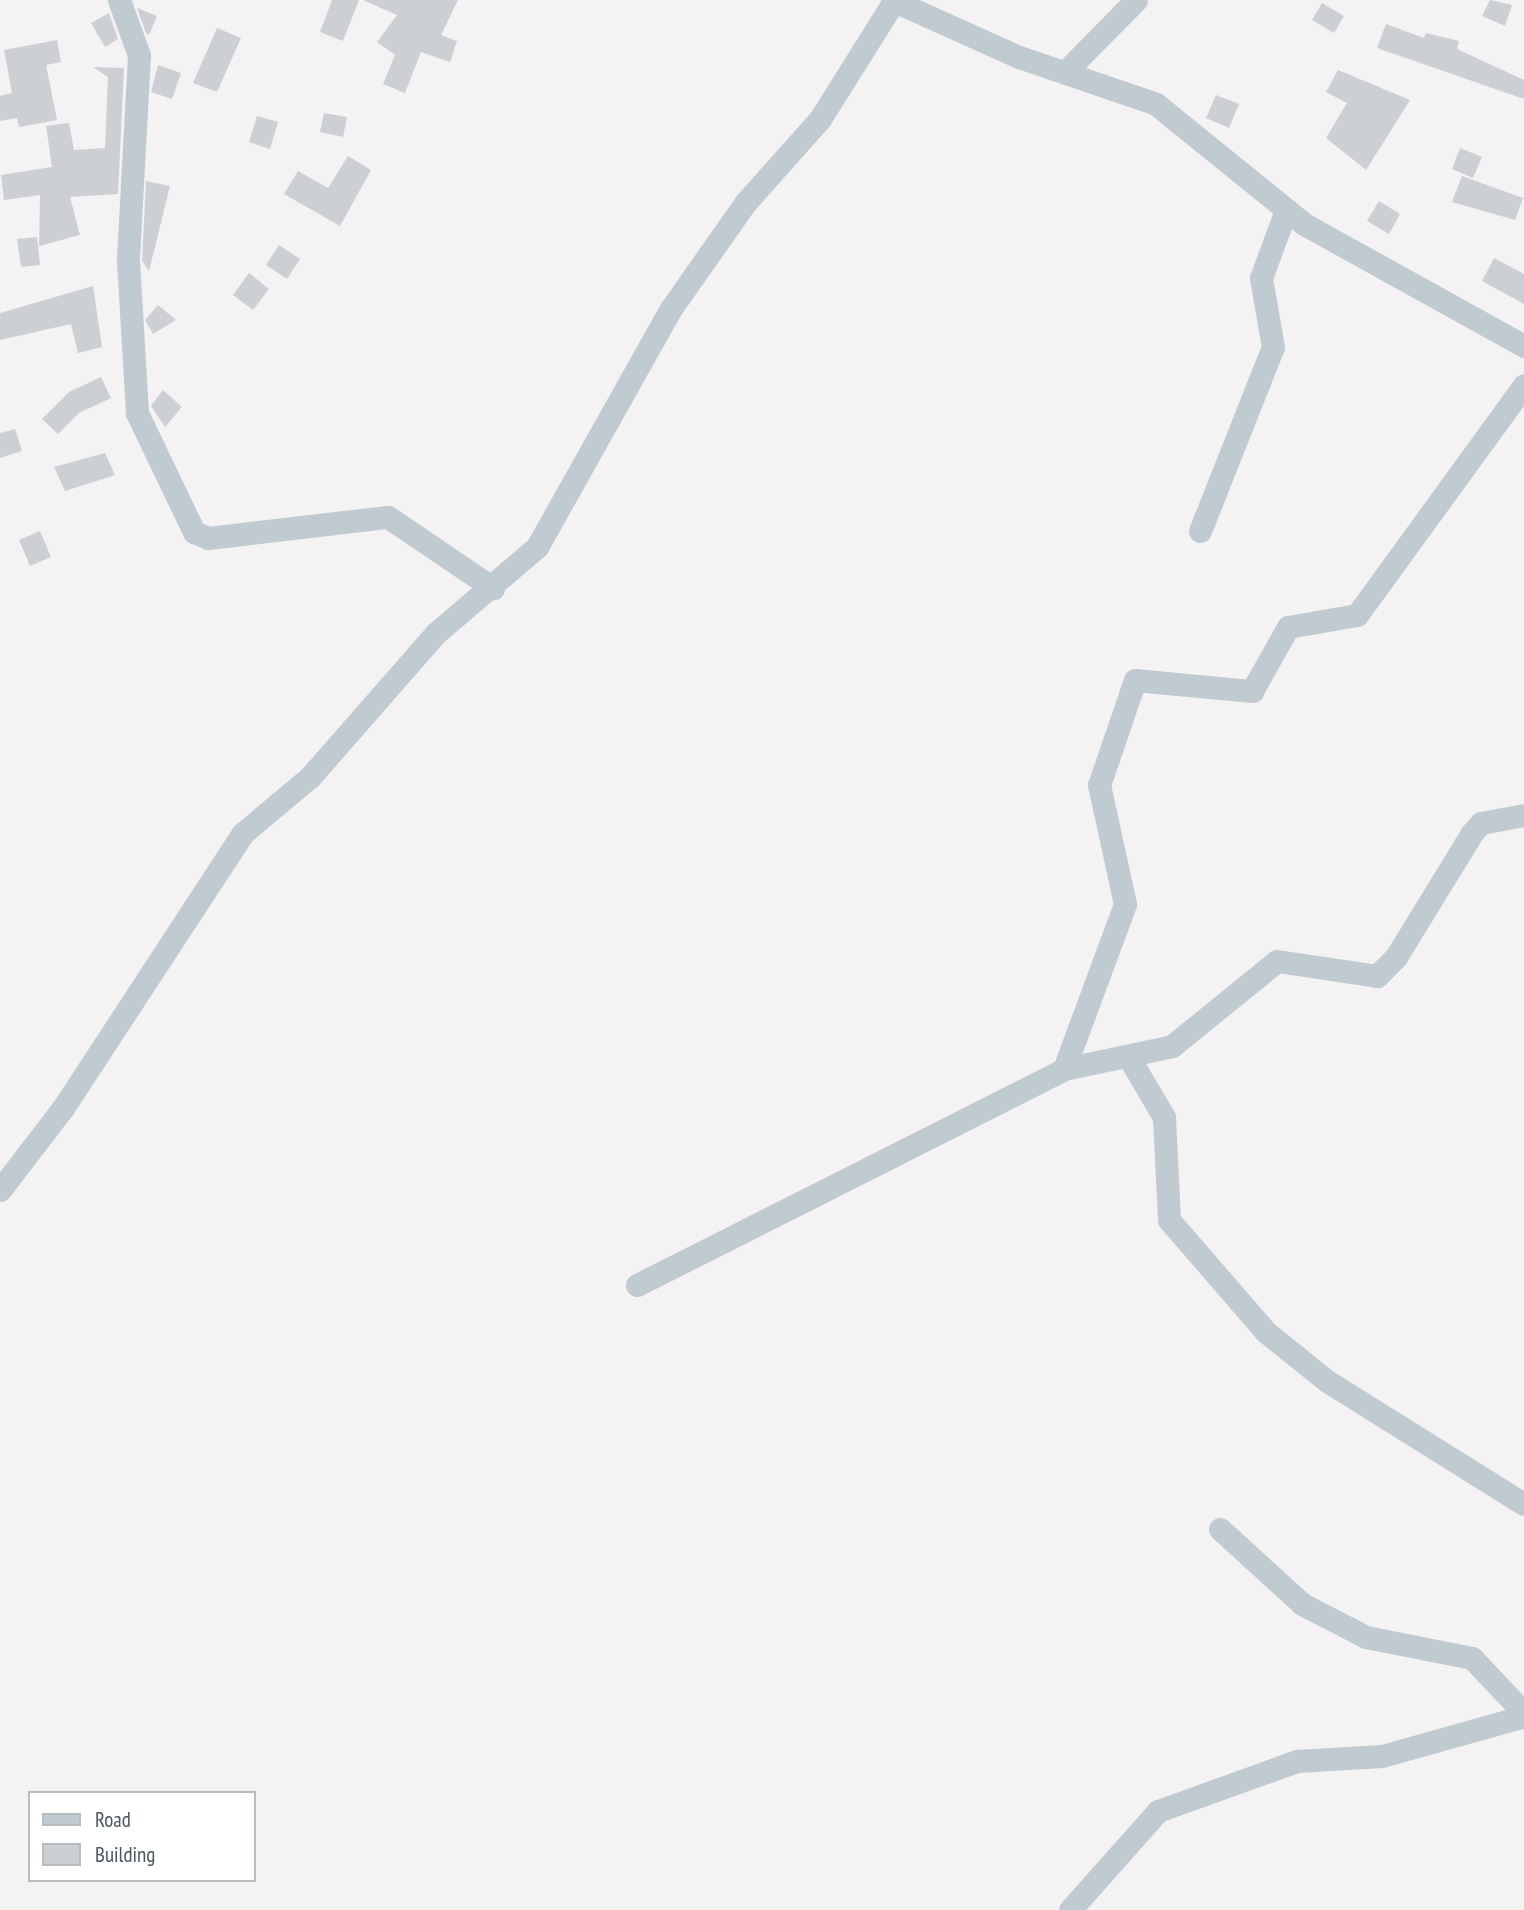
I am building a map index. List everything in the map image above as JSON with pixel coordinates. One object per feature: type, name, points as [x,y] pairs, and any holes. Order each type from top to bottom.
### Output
[{"type":"street","points":[[119,0],[139,55],[128,261],[138,413],[194,532],[208,538],[388,517],[493,588]]},
{"type":"street","points":[[1065,72],[1136,0]]},
{"type":"street","points":[[0,1190],[63,1108],[227,852],[310,777],[411,657],[537,547],[670,310],[746,202],[820,119],[893,1],[1065,72],[1156,104],[1286,210],[1524,346]]},
{"type":"street","points":[[1200,531],[1273,347],[1261,278],[1286,210]]},
{"type":"street","points":[[1064,1069],[1125,904],[1099,785],[1135,680],[1252,691],[1288,627],[1357,615],[1524,386]]},
{"type":"street","points":[[637,1285],[1064,1069],[1172,1046],[1277,961],[1377,976],[1396,957],[1472,833],[1481,823],[1524,815]]},
{"type":"street","points":[[1128,1056],[1164,1117],[1169,1220],[1266,1332],[1327,1381],[1524,1504]]},
{"type":"street","points":[[1070,1910],[1158,1811],[1297,1761],[1382,1756],[1524,1715],[1472,1658],[1366,1637],[1302,1604],[1220,1529]]},
{"type":"building","points":[[332,0],[359,0],[343,41],[320,32]]},
{"type":"building","points":[[363,0],[458,0],[441,35],[457,41],[450,62],[421,52],[405,93],[383,84],[395,55],[377,42],[397,15]]},
{"type":"building","points":[[1490,0],[1512,5],[1505,26],[1482,16]]},
{"type":"building","points":[[1322,3],[1344,16],[1334,33],[1312,20]]},
{"type":"building","points":[[137,8],[157,16],[149,35],[146,33]]},
{"type":"building","points":[[109,13],[118,39],[105,47],[91,23]]},
{"type":"building","points":[[1386,24],[1424,38],[1426,33],[1459,41],[1457,49],[1524,80],[1524,99],[1377,48]]},
{"type":"building","points":[[217,28],[241,38],[217,92],[193,83]]},
{"type":"building","points":[[57,40],[61,62],[46,65],[57,120],[19,127],[17,118],[0,121],[0,96],[12,93],[4,50]]},
{"type":"building","points":[[158,65],[181,73],[172,99],[151,92]]},
{"type":"building","points":[[93,67],[124,68],[118,194],[70,197],[80,235],[39,246],[40,195],[4,200],[1,175],[52,167],[46,126],[69,123],[74,150],[105,148],[108,77]]},
{"type":"building","points":[[1338,70],[1410,100],[1366,170],[1326,138],[1347,103],[1326,92]]},
{"type":"building","points":[[1216,95],[1239,104],[1229,128],[1206,118]]},
{"type":"building","points":[[324,113],[347,117],[343,137],[320,132]]},
{"type":"building","points":[[257,116],[278,122],[270,149],[249,142]]},
{"type":"building","points":[[1460,148],[1482,157],[1473,178],[1452,169]]},
{"type":"building","points":[[348,156],[371,170],[340,226],[284,194],[298,171],[328,188]]},
{"type":"building","points":[[1462,176],[1523,198],[1515,220],[1452,202]]},
{"type":"building","points":[[146,181],[170,186],[149,271],[142,261]]},
{"type":"building","points":[[1379,201],[1400,214],[1389,234],[1367,221]]},
{"type":"building","points":[[37,237],[40,265],[21,267],[17,239]]},
{"type":"building","points":[[279,245],[300,259],[287,279],[266,265]]},
{"type":"building","points":[[1494,258],[1524,274],[1524,304],[1482,281]]},
{"type":"building","points":[[249,273],[269,289],[253,310],[233,295]]},
{"type":"building","points":[[93,286],[102,347],[78,353],[71,324],[0,340],[0,313]]},
{"type":"building","points":[[158,305],[176,320],[153,334],[145,320]]},
{"type":"building","points":[[101,377],[111,398],[79,413],[58,434],[42,419],[69,392]]},
{"type":"building","points":[[163,390],[182,407],[165,427],[151,406]]},
{"type":"building","points":[[15,429],[22,451],[0,458],[0,433]]},
{"type":"building","points":[[105,453],[115,475],[65,491],[54,467]]},
{"type":"building","points":[[40,531],[51,557],[30,566],[19,540]]}]
